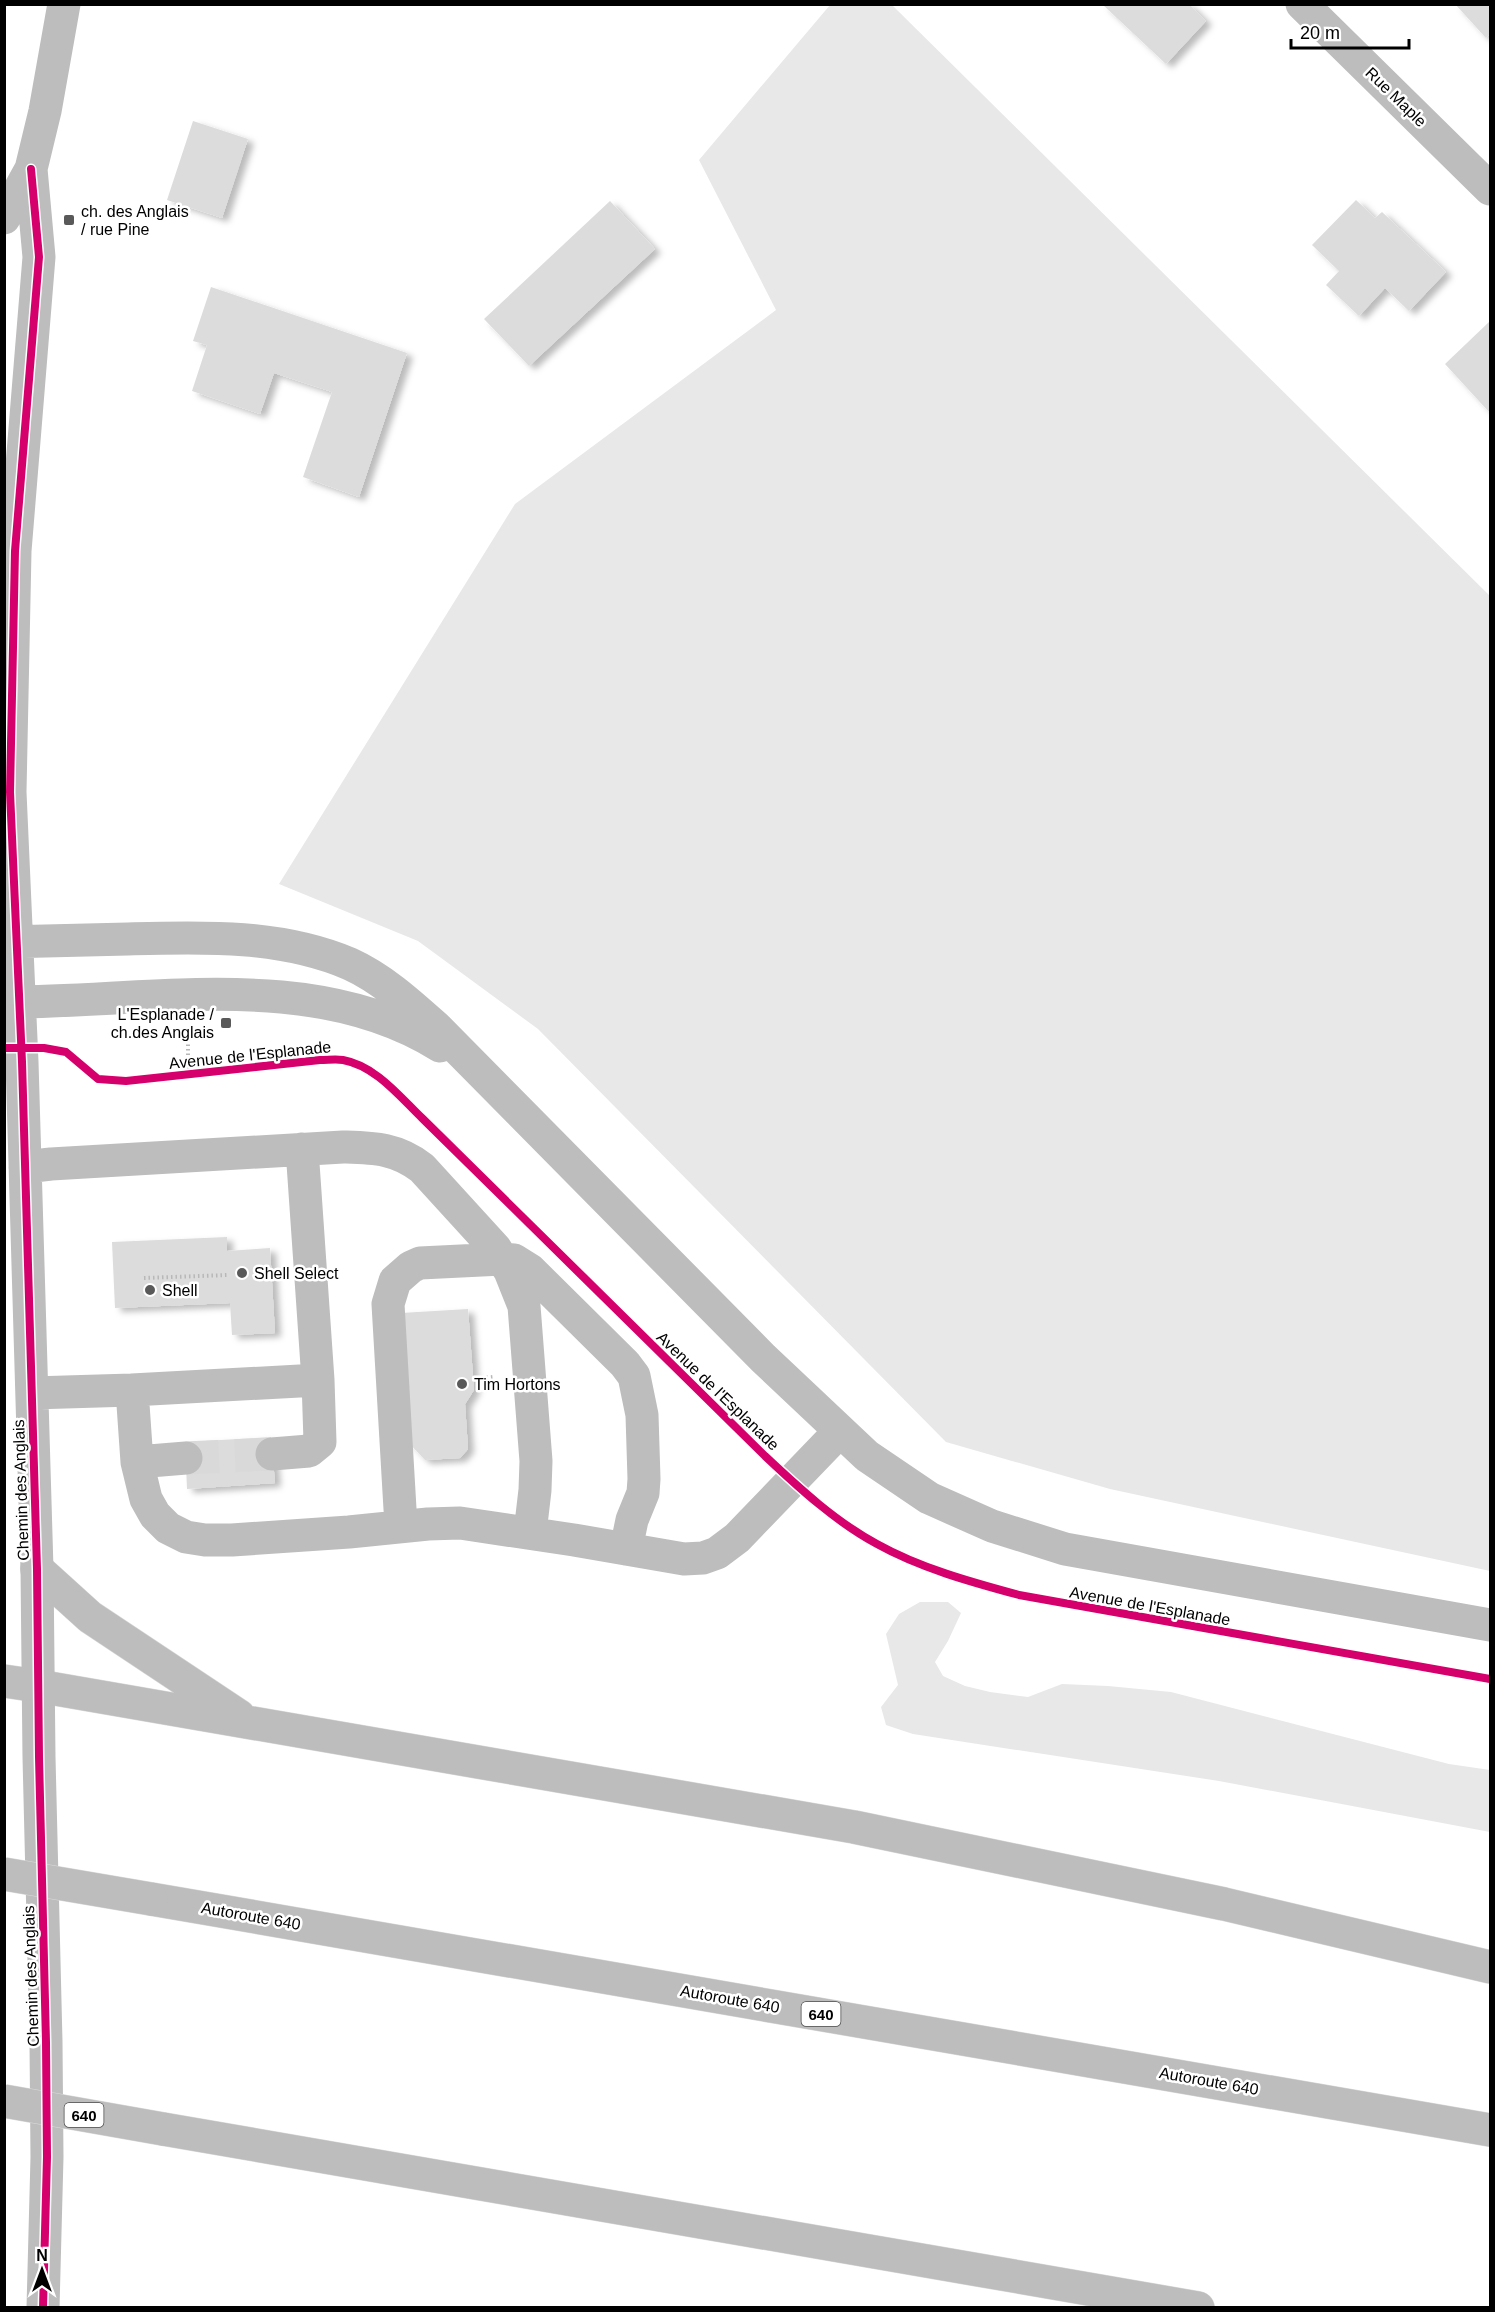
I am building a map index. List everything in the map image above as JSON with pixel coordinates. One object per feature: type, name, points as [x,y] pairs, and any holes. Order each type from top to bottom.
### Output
[{"type":"main road","name":"Chemin des Anglais","points":[[4,218],[18,167],[45,111],[64,4]]},
{"type":"main road","name":"Rue Maple","points":[[1302,4],[1491,189]]},
{"type":"main road","name":"Chemin des Anglais","points":[[18,167],[39,257],[15,551],[10,744],[12,1002],[26,1167],[38,1569],[47,2157],[43,2307]]},
{"type":"main road","points":[[11,941],[212,937],[282,945],[350,964],[405,999],[438,1029],[763,1358],[867,1456],[929,1498],[992,1526],[1065,1549],[1491,1625]]},
{"type":"main road","points":[[12,1002],[218,994],[278,997],[338,1007],[368,1014],[413,1031],[458,1057],[499,1091]]},
{"type":"main road","points":[[26,1167],[302,1149],[375,1148],[396,1152],[409,1158],[422,1168],[468,1216],[502,1259],[510,1271],[524,1306],[536,1461],[530,1533]]},
{"type":"main road","points":[[272,1454],[309,1451],[320,1442],[318,1380],[302,1149]]},
{"type":"main road","points":[[401,1526],[388,1337],[390,1293],[401,1274],[420,1263],[514,1260],[530,1270],[625,1364],[634,1376],[642,1415],[644,1479],[643,1493],[632,1520],[626,1549]]},
{"type":"main road","points":[[32,1394],[318,1380]]},
{"type":"main road","points":[[132,1390],[137,1461],[146,1499],[155,1515],[168,1528],[186,1537],[205,1540],[460,1523],[684,1559],[703,1558],[717,1553],[737,1538],[840,1431]]},
{"type":"main road","points":[[137,1461],[186,1458]]},
{"type":"main road","points":[[38,1569],[98,1623],[250,1724]]},
{"type":"main road","points":[[4,1681],[854,1827],[1224,1904],[1491,1967]]},
{"type":"main road","name":"Autoroute 640","points":[[4,1874],[1491,2130]]},
{"type":"main road","name":"640","points":[[4,2101],[1198,2307]]},
{"type":"path","points":[[186,1075],[188,1025]]},
{"type":"path","points":[[144,1278],[228,1275]]},
{"type":"shaded area","points":[[830,5],[892,5],[1490,596],[1490,1571],[1110,1489],[946,1442],[538,1029],[418,941],[279,884],[515,504],[776,310],[699,160]]},
{"type":"shaded area","points":[[920,1602],[948,1602],[961,1613],[935,1662],[943,1676],[965,1686],[1028,1697],[1062,1684],[1171,1692],[1449,1764],[1490,1770],[1490,1832],[1219,1781],[913,1734],[886,1725],[881,1707],[898,1685],[886,1634],[899,1614]]},
{"type":"building","points":[[1102,4],[1189,4],[1206,21],[1166,64]]},
{"type":"building","points":[[1455,4],[1490,4],[1490,34],[1486,38]]},
{"type":"building","points":[[193,121],[248,139],[222,218],[167,200]]},
{"type":"building","points":[[1356,200],[1375,218],[1382,212],[1446,272],[1409,311],[1385,288],[1359,316],[1326,285],[1339,271],[1312,245]]},
{"type":"building","points":[[610,201],[655,249],[529,366],[484,319]]},
{"type":"building","points":[[211,287],[407,353],[359,497],[303,477],[332,392],[274,373],[260,414],[192,391],[207,345],[193,341]]},
{"type":"building","points":[[1490,323],[1490,413],[1445,364]]},
{"type":"building","points":[[227,1237],[227,1251],[270,1248],[275,1333],[232,1335],[230,1303],[115,1308],[112,1242]]},
{"type":"building","points":[[468,1309],[474,1390],[465,1404],[468,1449],[460,1458],[425,1460],[407,1441],[401,1313]]},
{"type":"building","points":[[271,1437],[275,1483],[187,1489],[185,1442]]},
{"type":"tunnel","points":[[186,1458],[272,1454]]},
{"type":"cycle path","points":[[31,169],[39,257],[15,551],[10,792],[22,1062],[37,1569],[47,2157],[43,2308]]},
{"type":"cycle path","name":"Avenue de l'Esplanade","points":[[4,1048],[44,1048],[66,1052],[98,1079],[126,1081],[320,1060],[355,1063],[377,1075],[396,1092],[778,1468],[833,1515],[893,1553],[928,1567],[1019,1595],[1490,1679]]},
{"type":"place","name":"ch. des Anglais / rue Pine","points":[[69,220]]},
{"type":"place","name":"L'Esplanade / ch.des Anglais","points":[[226,1023]]},
{"type":"place","name":"Shell Select","points":[[242,1273]]},
{"type":"place","name":"Shell","points":[[150,1290]]},
{"type":"place","name":"Tim Hortons","points":[[462,1384]]}]
